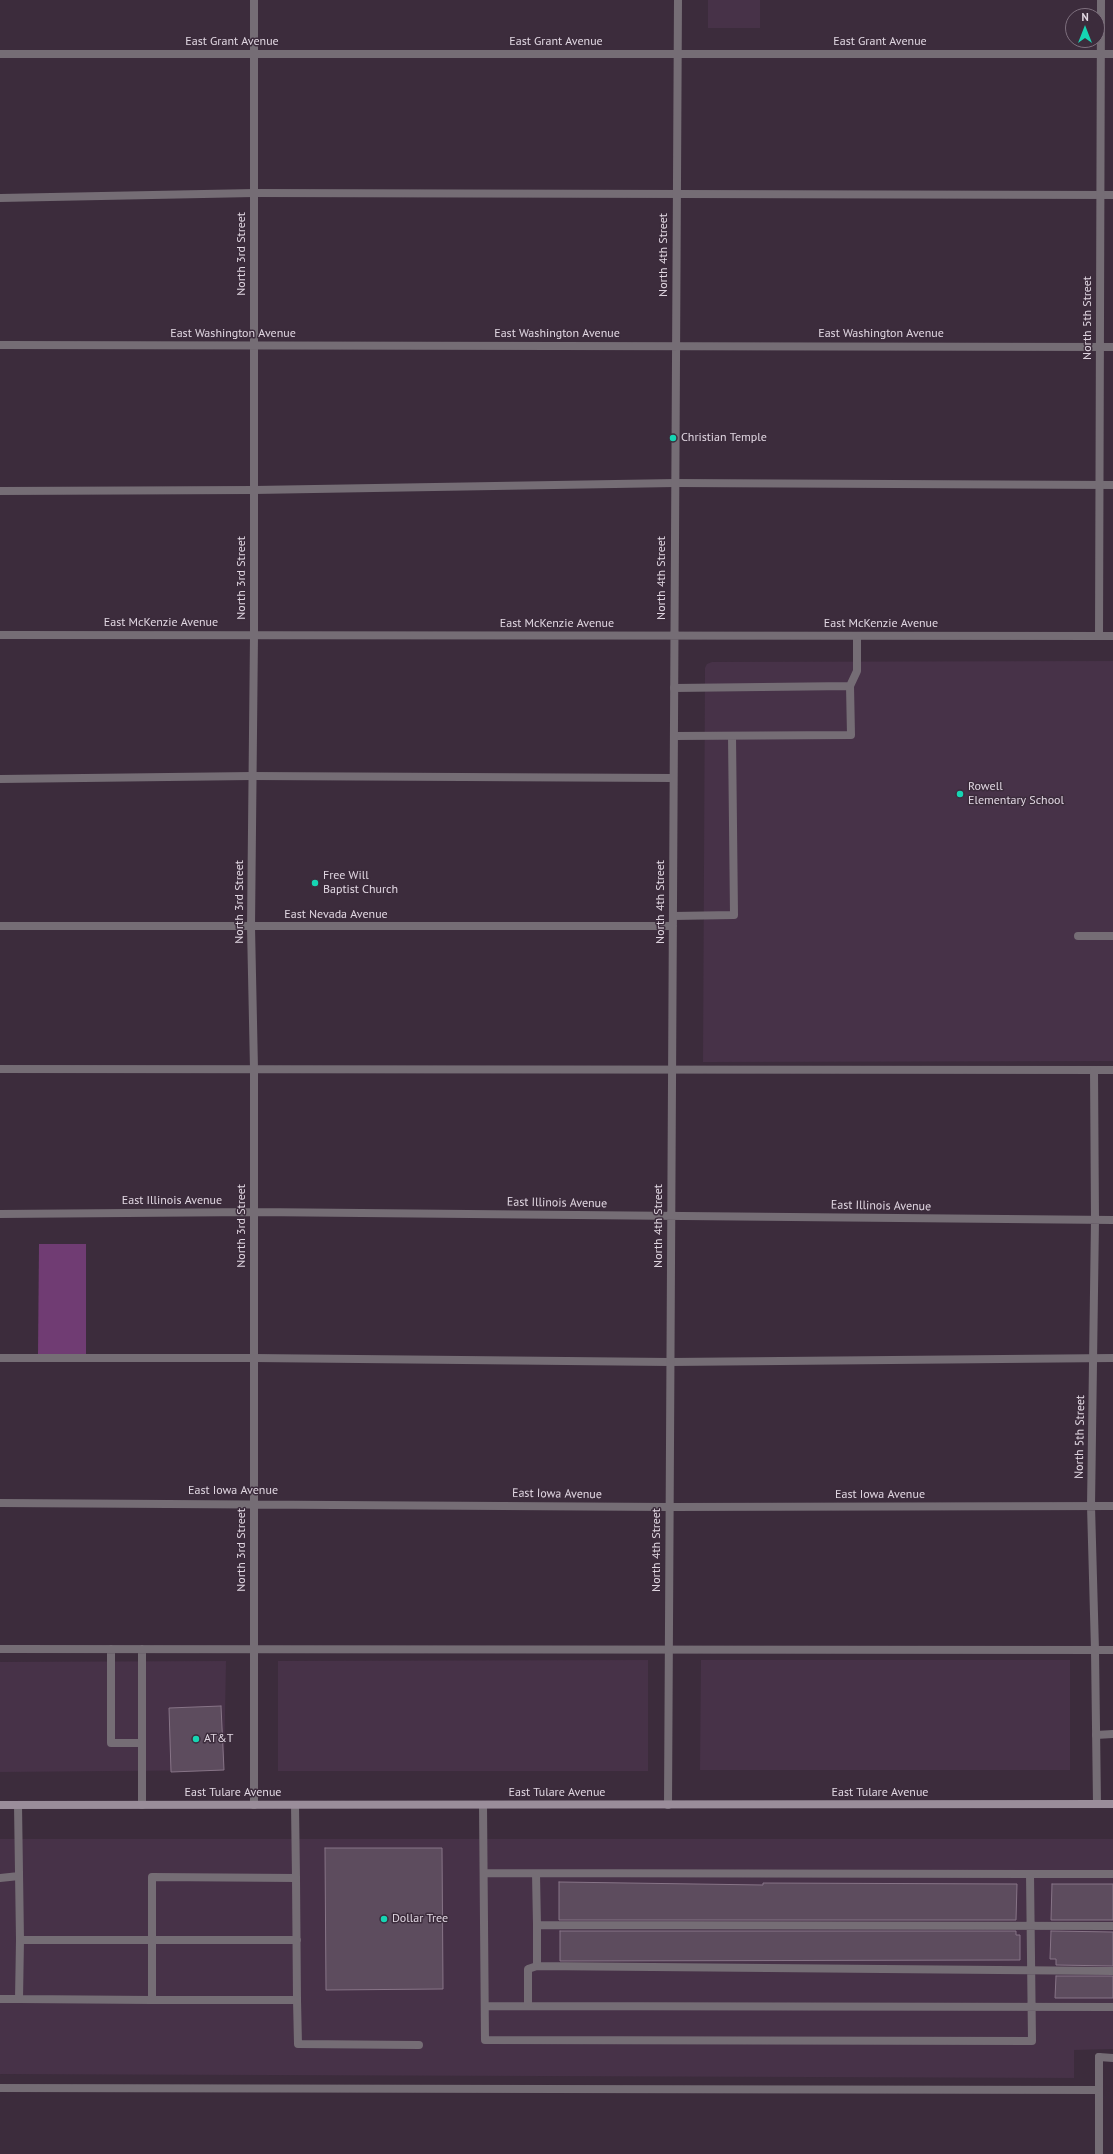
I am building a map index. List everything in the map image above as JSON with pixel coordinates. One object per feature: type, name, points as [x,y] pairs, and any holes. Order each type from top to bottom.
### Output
[{"type":"main road","name":"East Tulare Avenue","points":[[0,1805],[1113,1804]]},
{"type":"street","name":"North 3rd Street","points":[[254,0],[254,635],[251,927],[254,1069],[254,1805]]},
{"type":"street","name":"North 4th Street","points":[[668,1805],[678,0]]},
{"type":"street","name":"North 5th Street","points":[[1099,636],[1101,0]]},
{"type":"street","name":"East Grant Avenue","points":[[0,54],[1113,54]]},
{"type":"street","points":[[0,198],[254,193],[1113,195]]},
{"type":"street","name":"East Washington Avenue","points":[[0,345],[1113,346]]},
{"type":"street","points":[[0,491],[254,490],[675,483],[1113,485]]},
{"type":"street","name":"East McKenzie Avenue","points":[[0,635],[1113,636]]},
{"type":"street","points":[[674,736],[851,735],[850,686],[857,671],[857,636]]},
{"type":"street","points":[[674,688],[850,686]]},
{"type":"street","points":[[672,916],[734,915],[732,736]]},
{"type":"street","points":[[0,779],[252,776],[673,778]]},
{"type":"street","name":"East Nevada Avenue","points":[[0,926],[672,926]]},
{"type":"street","points":[[1078,936],[1113,936]]},
{"type":"street","points":[[0,1069],[672,1071],[1113,1070]]},
{"type":"street","name":"North 5th Street","points":[[1094,1070],[1095,1220],[1091,1506],[1096,1650],[1096,1804]]},
{"type":"street","name":"East Illinois Avenue","points":[[0,1214],[254,1212],[1113,1220]]},
{"type":"street","points":[[0,1358],[254,1358],[670,1362],[1113,1358]]},
{"type":"street","name":"East Iowa Avenue","points":[[0,1503],[254,1503],[669,1507],[1113,1506]]},
{"type":"street","points":[[0,1649],[1113,1650]]},
{"type":"street","points":[[111,1649],[111,1743],[142,1743]]},
{"type":"street","points":[[142,1649],[142,1805]]},
{"type":"street","points":[[1096,1735],[1113,1734]]},
{"type":"street","points":[[18,1805],[20,1940],[19,1999]]},
{"type":"street","points":[[295,1805],[298,2044],[419,2045]]},
{"type":"street","points":[[483,1805],[485,2040],[1032,2042],[1030,1874]]},
{"type":"street","points":[[484,1873],[1113,1874]]},
{"type":"street","points":[[536,1874],[538,1966]]},
{"type":"street","points":[[0,1878],[19,1876]]},
{"type":"street","points":[[152,2000],[152,1877],[296,1878]]},
{"type":"street","points":[[537,1925],[1113,1926]]},
{"type":"street","points":[[20,1940],[297,1940]]},
{"type":"street","points":[[528,2006],[528,1969],[538,1966],[1113,1971]]},
{"type":"street","points":[[0,1999],[297,2000]]},
{"type":"street","points":[[485,2006],[1113,2007]]},
{"type":"street","points":[[1099,2154],[1099,2058],[1113,2058]]},
{"type":"street","points":[[0,2088],[1099,2090]]},
{"type":"shaded area","points":[[708,0],[760,0],[760,28],[708,28]]},
{"type":"shaded area","points":[[1113,661],[1113,1061],[703,1062],[705,668],[707,664],[712,662]]},
{"type":"shaded area","points":[[39,1244],[86,1244],[86,1354],[38,1354]]},
{"type":"shaded area","points":[[648,1660],[648,1771],[278,1771],[278,1661]]},
{"type":"shaded area","points":[[701,1660],[1070,1660],[1070,1770],[700,1770]]},
{"type":"shaded area","points":[[226,1661],[224,1770],[0,1772],[0,1662]]},
{"type":"shaded area","points":[[0,1839],[1113,1839],[1113,2049],[1074,2050],[1074,2078],[0,2074]]},
{"type":"building","name":"AT&T","points":[[221,1706],[224,1770],[171,1772],[169,1708]]},
{"type":"building","name":"Dollar Tree","points":[[325,1848],[442,1848],[443,1989],[326,1990]]},
{"type":"building","points":[[559,1882],[763,1885],[763,1883],[1017,1884],[1016,1920],[559,1920]]},
{"type":"building","points":[[1052,1884],[1113,1884],[1113,1920],[1051,1920]]},
{"type":"building","points":[[560,1931],[1016,1931],[1016,1935],[1020,1935],[1020,1960],[560,1961]]},
{"type":"building","points":[[1051,1931],[1113,1932],[1113,1966],[1056,1965],[1056,1959],[1050,1959]]},
{"type":"building","points":[[1056,1976],[1113,1976],[1113,1998],[1055,1998]]},
{"type":"place","name":"Christian Temple","points":[[673,438]]},
{"type":"place","name":"Rowell Elementary School","points":[[960,794]]},
{"type":"place","name":"Free Will Baptist Church","points":[[315,883]]},
{"type":"place","name":"AT&T","points":[[196,1739]]},
{"type":"place","name":"Dollar Tree","points":[[384,1919]]}]
